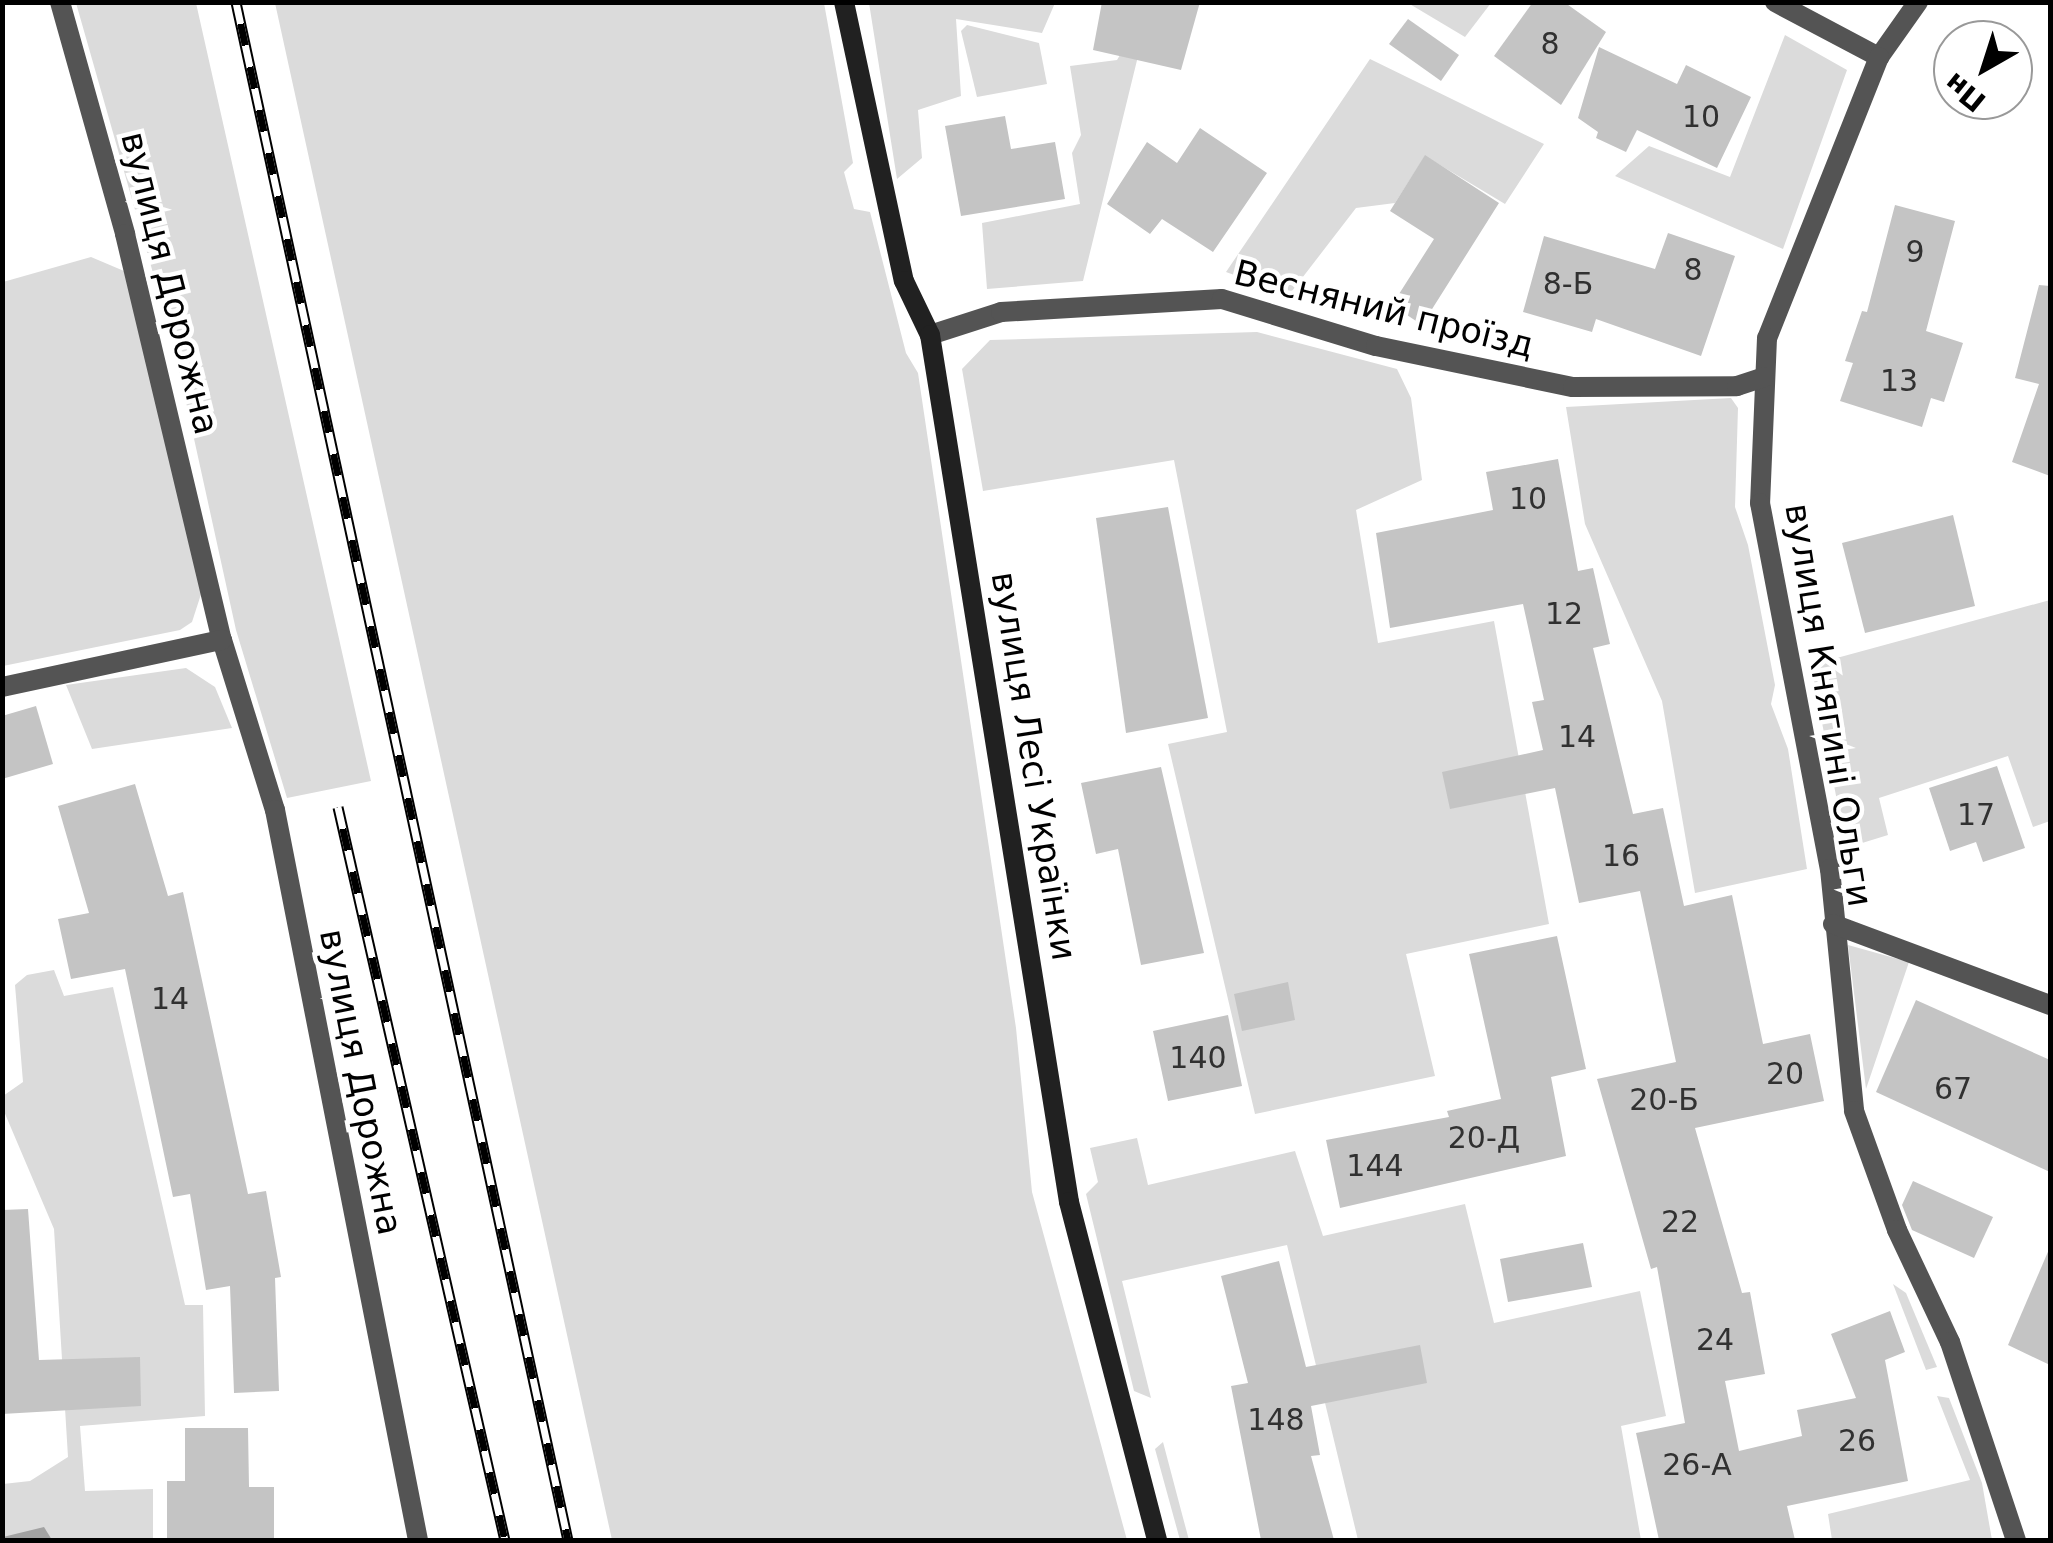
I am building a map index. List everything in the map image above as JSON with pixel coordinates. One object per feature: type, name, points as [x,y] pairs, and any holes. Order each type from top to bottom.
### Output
[{"type":"street","name":"вулиця Дорожна","points":[[60,2],[126,234],[222,640],[276,810],[418,1540]]},
{"type":"street","name":"вулиця Лесі Українки","points":[[844,2],[904,281],[930,335],[1000,744],[1068,1202],[1157,1540]]},
{"type":"street","points":[[1775,2],[1878,57]]},
{"type":"street","name":"вулиця Княгині Ольги","points":[[1918,2],[1878,57],[1767,338],[1760,503],[1830,869],[1854,1111],[1897,1230],[1950,1342],[2016,1540]]},
{"type":"street","name":"Весняний проїзд","points":[[930,335],[1001,312],[1222,299],[1376,346],[1573,387],[1736,386],[1764,378]]},
{"type":"street","points":[[2,687],[222,640]]},
{"type":"street","points":[[1833,924],[2050,1005]]},
{"type":"shaded area","points":[[869,2],[1055,3],[1042,33],[956,19],[961,96],[918,110],[922,158],[897,179]]},
{"type":"shaded area","points":[[1408,2],[1491,3],[1465,37]]},
{"type":"shaded area","points":[[76,3],[196,3],[371,781],[287,798],[236,630],[173,343]]},
{"type":"shaded area","points":[[275,3],[824,3],[853,163],[844,172],[854,209],[870,212],[906,353],[918,373],[1016,1028],[1032,1192],[1127,1540],[612,1540]]},
{"type":"shaded area","points":[[1151,3],[1083,281],[987,289],[982,223],[1080,204],[1072,153],[1081,135],[1070,66],[1117,60]]},
{"type":"shaded area","points":[[967,25],[1039,43],[1047,84],[977,97],[961,31]]},
{"type":"shaded area","points":[[1785,35],[1847,70],[1783,249],[1615,176],[1649,146],[1730,177]]},
{"type":"shaded area","points":[[1370,59],[1544,144],[1505,204],[1425,156],[1395,203],[1356,208],[1289,295],[1226,272]]},
{"type":"shaded area","points":[[91,257],[124,271],[203,588],[192,622],[180,630],[3,666],[3,282]]},
{"type":"shaded area","points":[[1257,332],[1397,369],[1411,398],[1422,480],[1356,510],[1378,643],[1494,621],[1549,924],[1406,954],[1435,1076],[1255,1114],[1168,744],[1227,732],[1174,460],[983,491],[962,369],[990,340]]},
{"type":"shaded area","points":[[1731,398],[1738,408],[1735,507],[1748,545],[1775,685],[1771,704],[1788,749],[1807,869],[1695,893],[1662,701],[1585,524],[1566,407]]},
{"type":"shaded area","points":[[2050,600],[2050,821],[2033,827],[2008,756],[1879,798],[1888,835],[1846,848],[1811,665]]},
{"type":"shaded area","points":[[186,668],[215,687],[232,728],[92,749],[66,685]]},
{"type":"shaded area","points":[[1848,945],[1909,962],[1866,1089]]},
{"type":"shaded area","points":[[54,970],[64,996],[113,987],[185,1305],[203,1305],[205,1416],[80,1426],[85,1491],[153,1489],[153,1540],[3,1540],[3,1484],[30,1481],[68,1457],[54,1229],[3,1109],[3,1096],[23,1082],[15,985],[27,975]]},
{"type":"shaded area","points":[[1137,1138],[1148,1185],[1295,1151],[1323,1236],[1465,1204],[1494,1323],[1640,1291],[1666,1416],[1621,1426],[1641,1540],[1358,1540],[1287,1245],[1122,1281],[1151,1398],[1134,1391],[1086,1194],[1098,1182],[1090,1148]]},
{"type":"shaded area","points":[[1893,1284],[1906,1293],[1937,1367],[1926,1370]]},
{"type":"shaded area","points":[[1937,1396],[1949,1398],[1982,1483],[1992,1540],[1832,1540],[1828,1514],[1970,1480]]},
{"type":"shaded area","points":[[1163,1442],[1189,1540],[1180,1540],[1155,1449]]},
{"type":"shaded area","points":[[44,1527],[52,1540],[3,1540],[3,1537]]},
{"type":"building","points":[[1102,2],[1200,2],[1181,70],[1093,50]]},
{"type":"building","points":[[1533,2],[1564,2],[1606,32],[1561,105],[1494,56]]},
{"type":"building","points":[[1408,19],[1459,55],[1441,81],[1389,44]]},
{"type":"building","points":[[1599,47],[1677,84],[1686,65],[1751,97],[1717,168],[1637,130],[1626,152],[1596,138],[1598,132],[1578,118]]},
{"type":"building","points":[[1005,116],[1011,149],[1055,142],[1065,199],[961,216],[945,126]]},
{"type":"building","points":[[1200,128],[1267,173],[1213,252],[1162,219],[1150,234],[1107,204],[1147,142],[1177,163]]},
{"type":"building","points":[[1425,155],[1499,203],[1422,325],[1392,305],[1434,239],[1390,211]]},
{"type":"building","points":[[1895,205],[1955,221],[1926,331],[1963,343],[1944,402],[1931,398],[1922,427],[1840,401],[1853,363],[1845,361],[1862,311],[1867,312]]},
{"type":"building","points":[[1668,233],[1735,256],[1701,356],[1596,319],[1592,332],[1523,312],[1544,236],[1655,269]]},
{"type":"building","points":[[2039,285],[2050,286],[2050,476],[2012,462],[2039,384],[2015,378]]},
{"type":"building","points":[[1558,459],[1578,571],[1593,568],[1610,644],[1593,648],[1633,814],[1663,808],[1684,906],[1732,895],[1763,1044],[1810,1034],[1824,1101],[1695,1128],[1742,1293],[1750,1292],[1765,1374],[1725,1381],[1739,1451],[1802,1436],[1797,1410],[1856,1398],[1831,1334],[1890,1311],[1905,1352],[1885,1360],[1908,1481],[1787,1506],[1795,1540],[1659,1540],[1636,1433],[1685,1423],[1657,1267],[1651,1269],[1597,1079],[1676,1062],[1640,891],[1579,903],[1555,788],[1450,809],[1442,772],[1543,750],[1532,702],[1544,700],[1523,604],[1390,628],[1376,533],[1493,510],[1486,472]]},
{"type":"building","points":[[1168,507],[1208,718],[1126,733],[1096,518]]},
{"type":"building","points":[[1953,515],[1975,606],[1865,633],[1842,543]]},
{"type":"building","points":[[36,706],[53,764],[2,779],[2,716]]},
{"type":"building","points":[[1997,766],[2025,848],[1983,862],[1976,842],[1950,851],[1929,788]]},
{"type":"building","points":[[1161,767],[1204,953],[1141,965],[1118,849],[1096,854],[1081,783]]},
{"type":"building","points":[[135,784],[168,896],[183,892],[248,1194],[266,1191],[281,1277],[275,1278],[279,1391],[234,1393],[230,1286],[206,1290],[190,1194],[173,1197],[125,969],[71,979],[58,919],[89,913],[58,806]]},
{"type":"building","points":[[1557,936],[1586,1069],[1551,1077],[1566,1156],[1340,1208],[1326,1140],[1449,1117],[1447,1111],[1501,1099],[1469,954]]},
{"type":"building","points":[[1288,982],[1295,1020],[1242,1031],[1234,994]]},
{"type":"building","points":[[1916,1000],[2050,1060],[2050,1172],[1876,1092]]},
{"type":"building","points":[[1228,1015],[1242,1086],[1168,1101],[1153,1031]]},
{"type":"building","points":[[1913,1181],[1993,1217],[1974,1258],[1912,1230],[1902,1205]]},
{"type":"building","points":[[28,1209],[39,1360],[140,1357],[141,1406],[2,1414],[2,1210]]},
{"type":"building","points":[[1583,1243],[1592,1287],[1508,1302],[1500,1259]]},
{"type":"building","points":[[2050,1247],[2050,1365],[2008,1345]]},
{"type":"building","points":[[1279,1261],[1306,1367],[1420,1345],[1427,1383],[1311,1406],[1320,1455],[1311,1456],[1334,1540],[1261,1540],[1231,1386],[1248,1383],[1221,1276]]},
{"type":"building","points":[[185,1428],[248,1428],[249,1487],[274,1487],[274,1539],[167,1539],[167,1481],[185,1481]]},
{"type":"railway","points":[[236,2],[568,1540]]},
{"type":"railway","points":[[338,807],[505,1540]]}]
